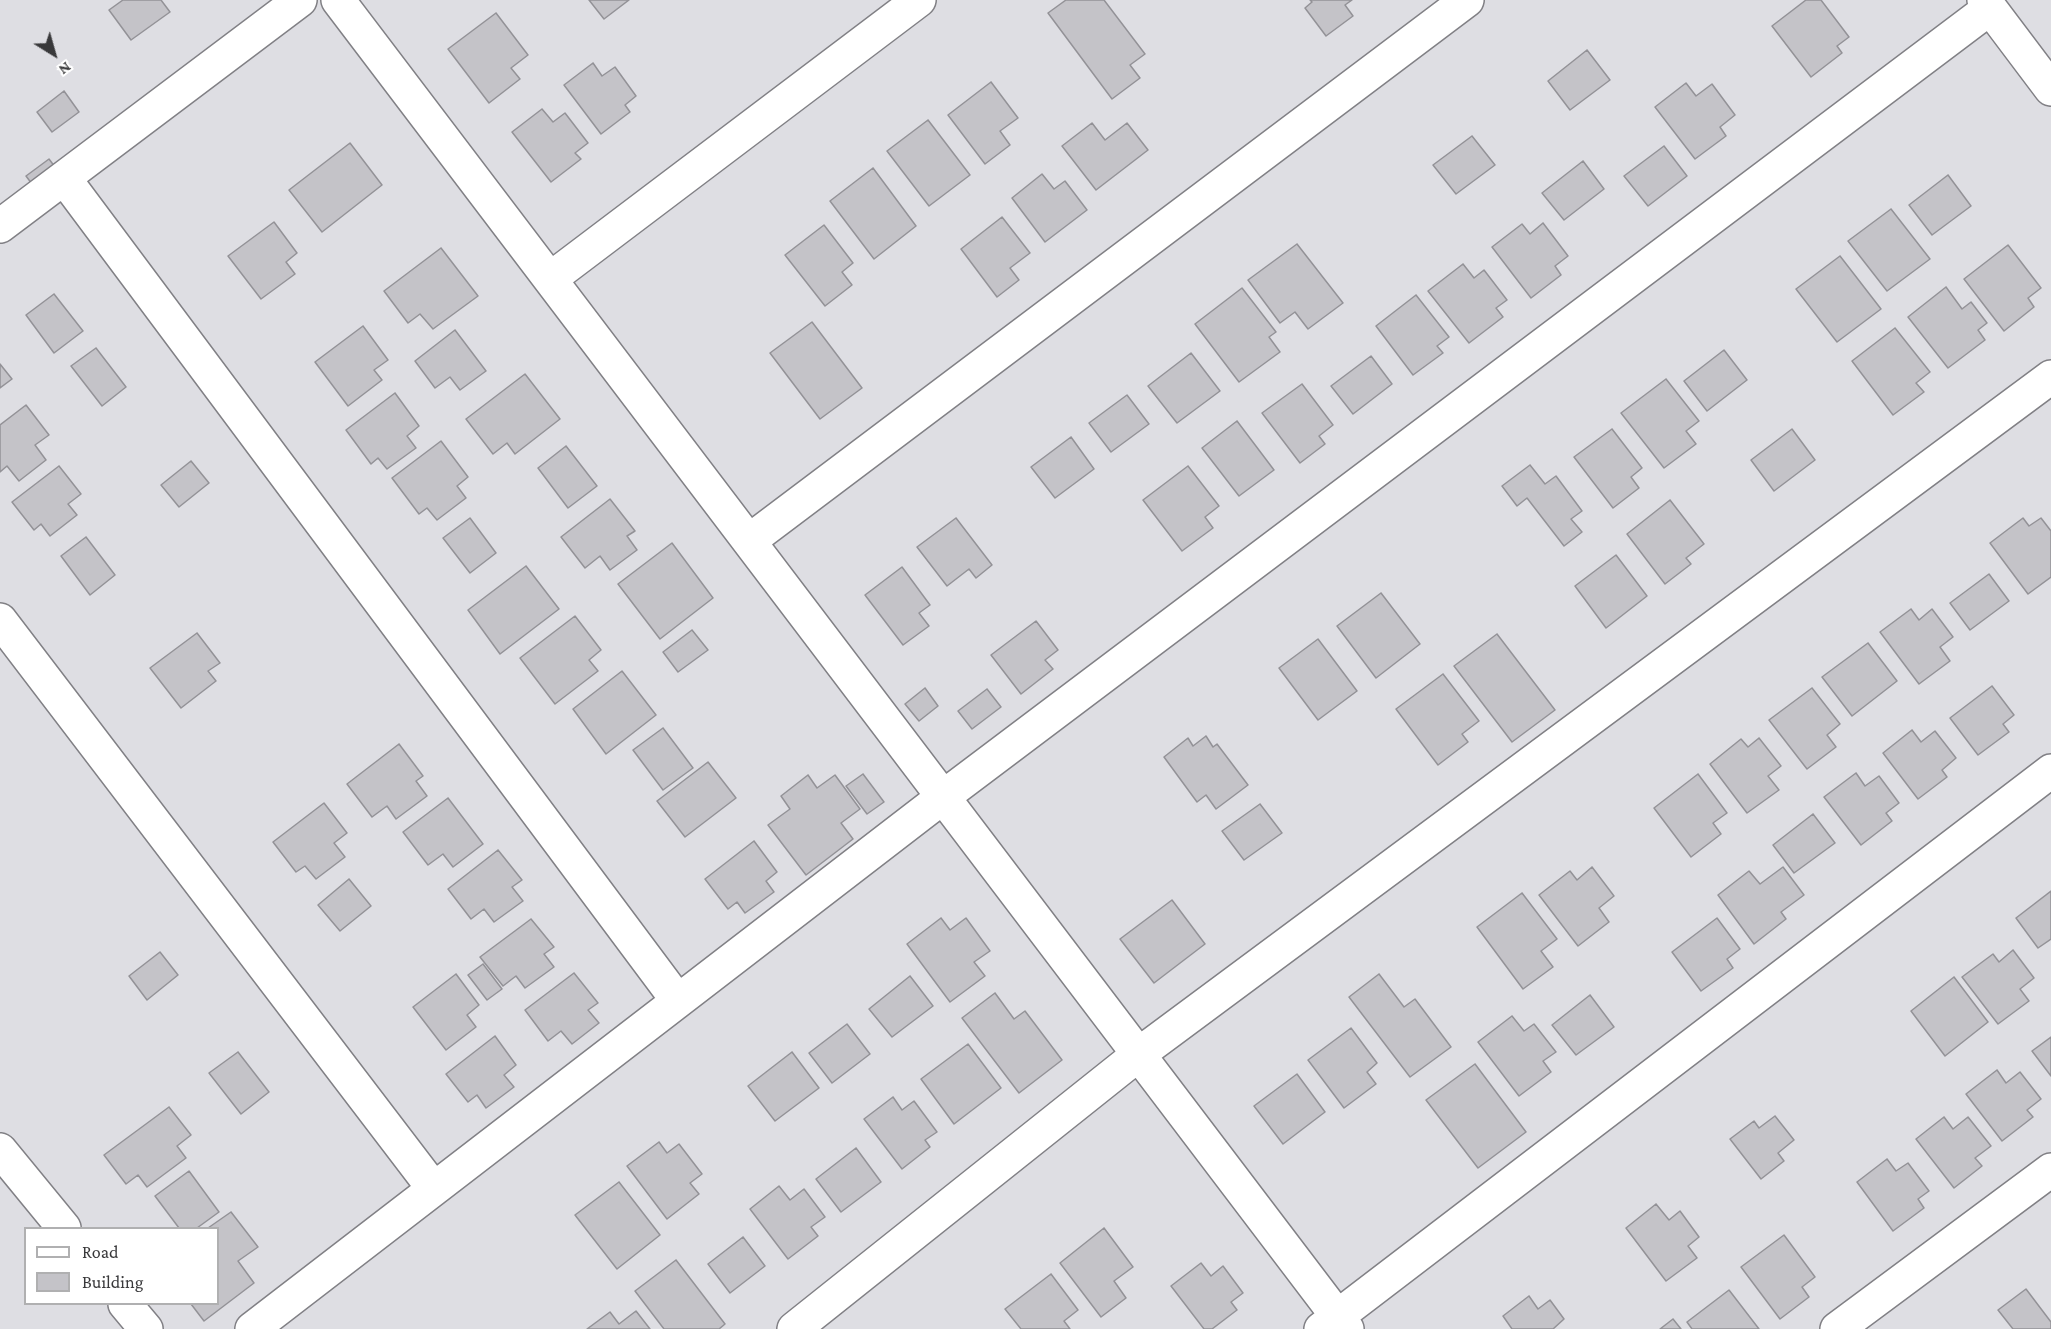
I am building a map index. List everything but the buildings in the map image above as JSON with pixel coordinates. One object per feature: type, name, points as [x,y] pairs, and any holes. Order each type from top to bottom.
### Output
[{"type":"street","points":[[0,226],[300,0]]},
{"type":"street","points":[[338,0],[1139,1054],[1336,1325],[2051,771]]},
{"type":"street","points":[[550,279],[920,0]]},
{"type":"street","points":[[749,541],[1467,0]]},
{"type":"street","points":[[252,1329],[943,796],[1987,4],[2051,89]]},
{"type":"street","points":[[64,178],[678,1001]]},
{"type":"street","points":[[794,1329],[1139,1054],[2051,377]]},
{"type":"street","points":[[0,620],[434,1189]]},
{"type":"street","points":[[0,1150],[63,1227]]},
{"type":"street","points":[[1837,1329],[2051,1170]]},
{"type":"street","points":[[126,1305],[146,1329]]}]
